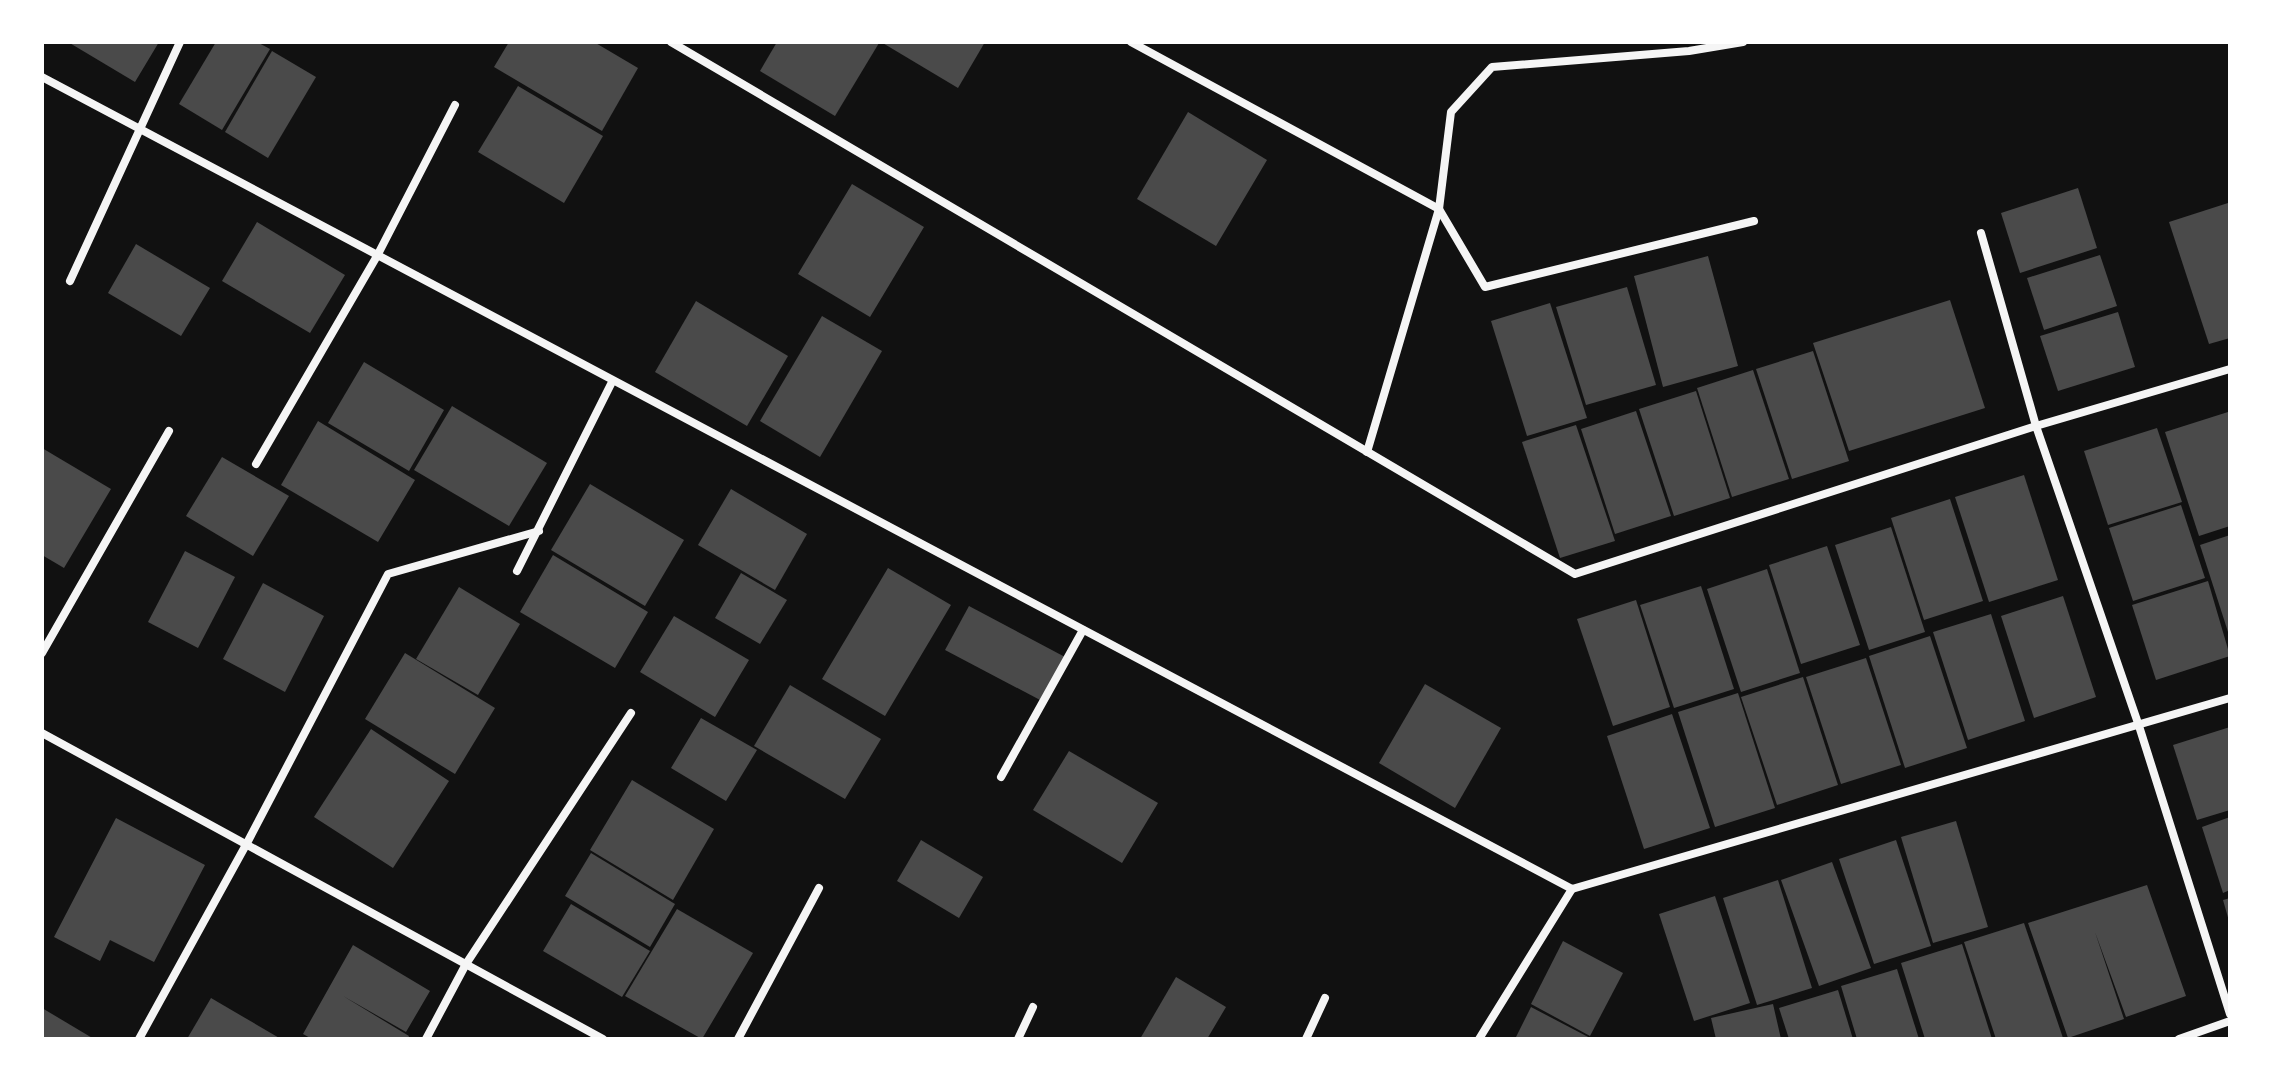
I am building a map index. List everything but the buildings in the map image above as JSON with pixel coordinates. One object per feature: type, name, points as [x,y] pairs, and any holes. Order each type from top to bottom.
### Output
[{"type":"street","points":[[70,281],[180,42]]},
{"type":"street","points":[[671,42],[1575,574],[2036,426],[2230,369]]},
{"type":"street","points":[[1131,42],[1439,209],[1485,287],[1754,221]]},
{"type":"street","points":[[1367,452],[1439,209],[1451,112],[1492,67],[1689,51],[1743,42]]},
{"type":"street","points":[[42,77],[1572,889]]},
{"type":"street","points":[[256,464],[377,256],[455,105]]},
{"type":"street","points":[[1981,233],[2036,426],[2139,726],[2230,1014]]},
{"type":"street","points":[[517,571],[612,382]]},
{"type":"street","points":[[42,653],[169,431]]},
{"type":"street","points":[[139,1039],[247,843],[388,574],[539,531]]},
{"type":"street","points":[[1001,777],[1083,630]]},
{"type":"street","points":[[1479,1039],[1572,889],[2230,698]]},
{"type":"street","points":[[426,1039],[466,964],[631,713]]},
{"type":"street","points":[[42,733],[603,1039]]},
{"type":"street","points":[[738,1039],[819,888]]},
{"type":"street","points":[[1306,1039],[1325,998]]},
{"type":"street","points":[[1018,1039],[1033,1007]]},
{"type":"street","points":[[2179,1039],[2230,1021]]}]
